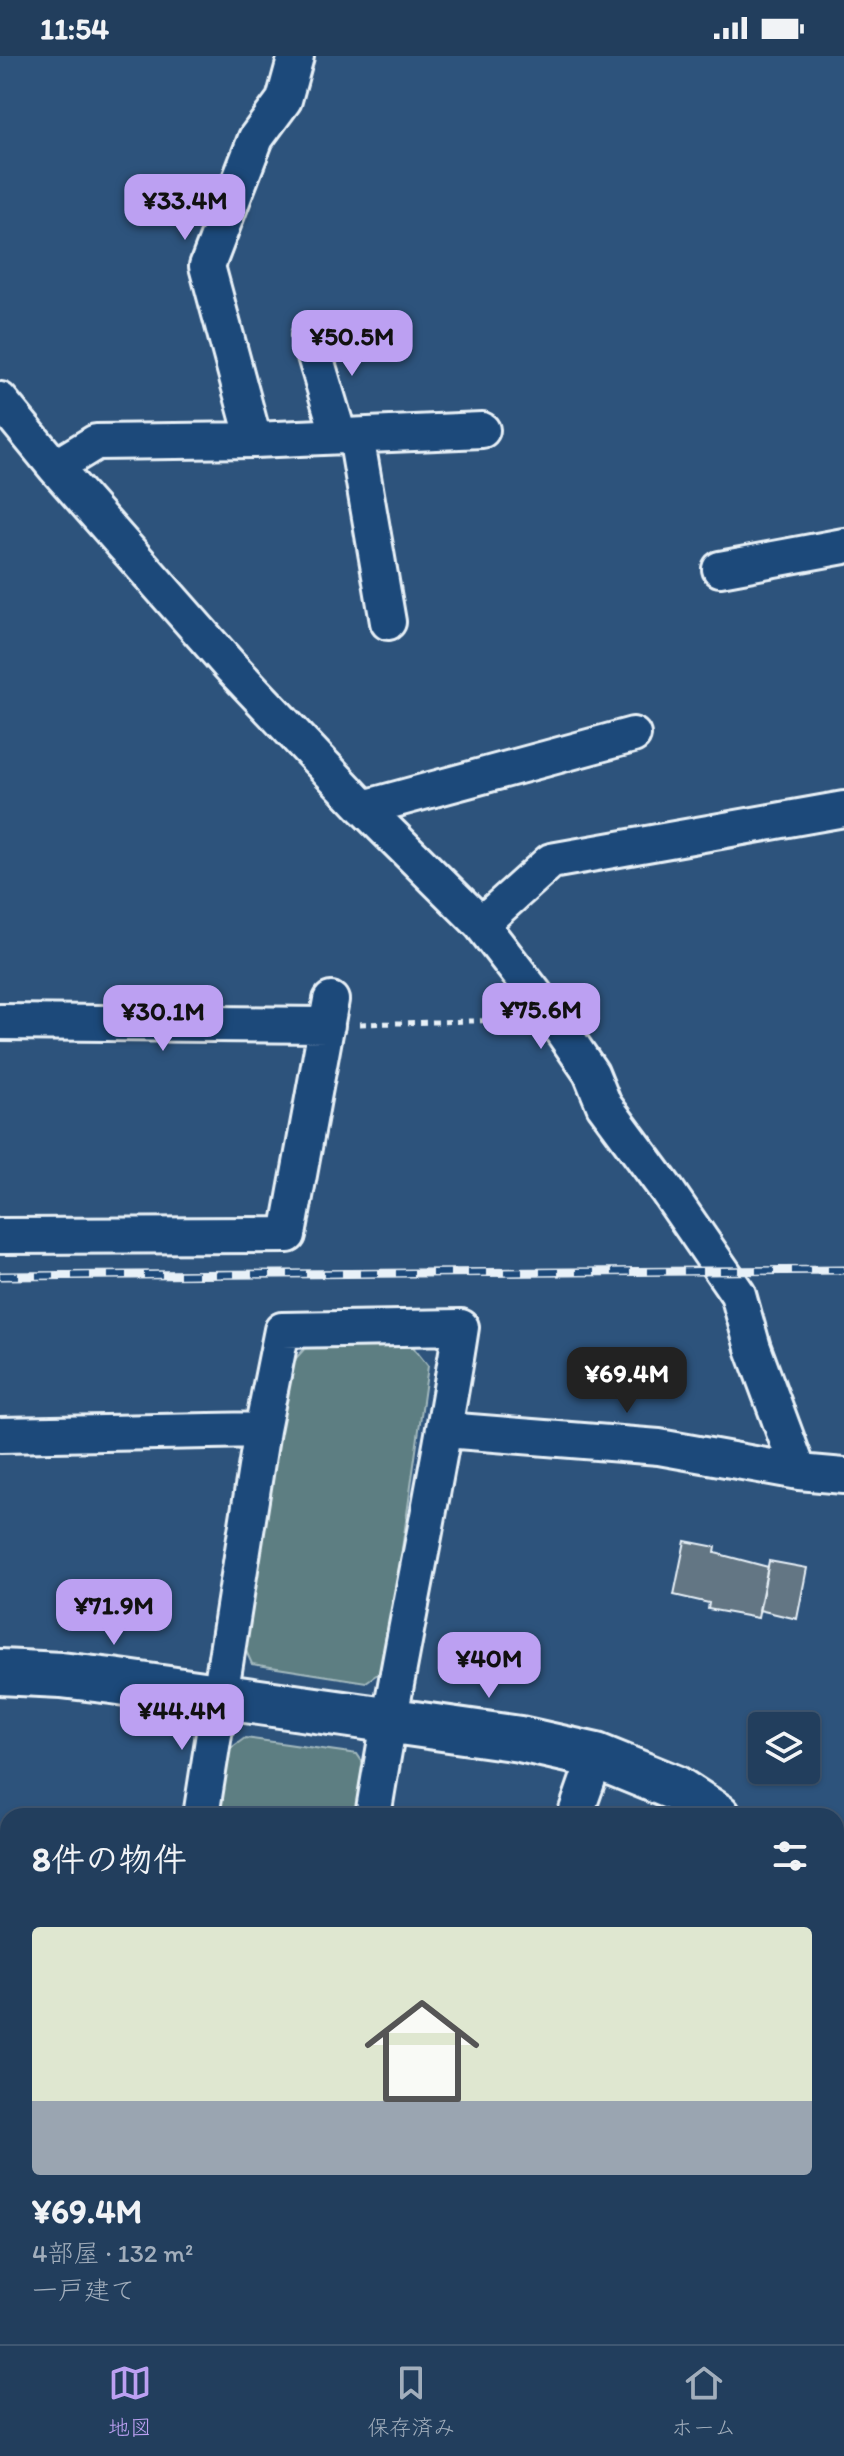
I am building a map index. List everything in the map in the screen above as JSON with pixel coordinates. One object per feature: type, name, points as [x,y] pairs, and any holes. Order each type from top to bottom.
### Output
[{"type":"street","points":[[254,440],[207,266],[256,138],[284,100],[296,56]]},
{"type":"street","points":[[309,336],[347,436],[388,622]]},
{"type":"street","points":[[0,400],[230,666],[364,808],[481,924],[554,1019],[591,1073],[604,1105],[738,1294],[753,1348],[799,1472]]},
{"type":"street","points":[[55,467],[96,442],[254,440],[482,430]]},
{"type":"street","points":[[720,569],[844,546]]},
{"type":"street","points":[[364,808],[633,735]]},
{"type":"street","points":[[481,924],[551,861],[844,809]]},
{"type":"street","points":[[0,1022],[329,1013],[288,1235],[0,1236]]},
{"type":"street","points":[[202,1808],[262,1430],[282,1330],[461,1327],[445,1430],[388,1720],[374,1808]]},
{"type":"street","points":[[0,1435],[262,1430]]},
{"type":"street","points":[[445,1430],[659,1447],[799,1472],[844,1476]]},
{"type":"street","points":[[0,1672],[61,1675],[520,1739],[596,1756],[675,1788],[706,1808]]},
{"type":"street","points":[[578,1808],[596,1756]]},
{"type":"path","points":[[329,1013],[554,1019]]},
{"type":"green space","points":[[307,1346],[413,1347],[428,1366],[385,1669],[366,1682],[252,1664],[242,1642],[288,1367]]},
{"type":"green space","points":[[245,1738],[357,1754],[368,1770],[361,1808],[218,1808],[227,1751]]},
{"type":"building","points":[[685,1541],[716,1547],[715,1553],[768,1567],[758,1618],[708,1609],[709,1603],[674,1595]]},
{"type":"building","points":[[769,1561],[807,1568],[797,1619],[759,1610]]},
{"type":"railway","points":[[0,1276],[844,1270]]}]
